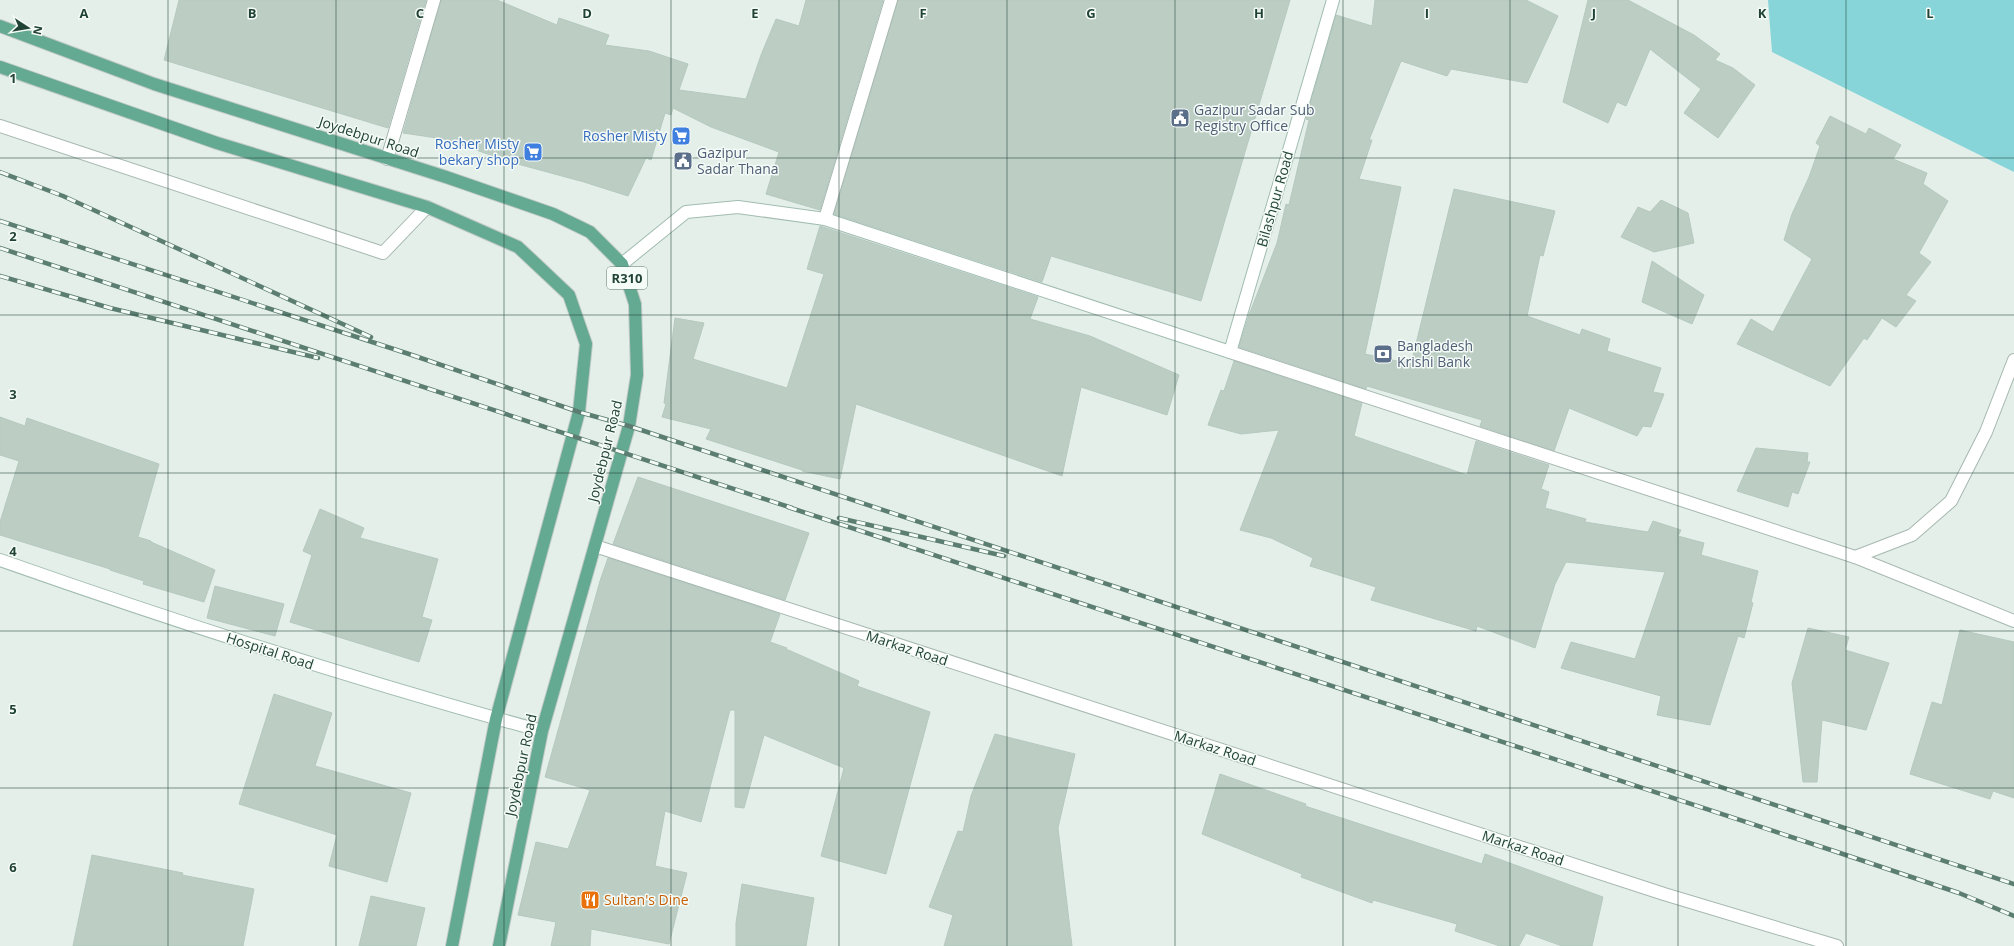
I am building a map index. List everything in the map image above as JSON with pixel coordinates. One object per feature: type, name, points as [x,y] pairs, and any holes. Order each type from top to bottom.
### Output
[{"type":"main road","name":"Joydebpur Road","points":[[0,26],[154,84],[553,214],[590,232],[622,264],[635,304],[637,375],[629,426],[542,731],[499,946]]},
{"type":"main road","points":[[0,67],[217,143],[427,207],[518,247],[569,295],[586,344],[579,412],[496,718],[452,946]]},
{"type":"street","points":[[387,159],[434,0]]},
{"type":"street","points":[[824,219],[891,0]]},
{"type":"street","name":"Bilashpur Road","points":[[1230,352],[1333,0]]},
{"type":"street","points":[[0,126],[383,252],[427,207]]},
{"type":"street","points":[[622,264],[686,212],[738,207],[824,219],[1855,557],[2014,621]]},
{"type":"street","points":[[1855,557],[1912,535],[1951,501],[1986,432],[2014,360]]},
{"type":"street","name":"Markaz Road","points":[[595,546],[1664,894],[1837,946]]},
{"type":"street","name":"Hospital Road","points":[[0,560],[145,611],[385,687],[542,731]]},
{"type":"water","points":[[1768,0],[2014,0],[2014,172],[1772,52]]},
{"type":"building","points":[[179,0],[426,0],[388,128],[164,60]]},
{"type":"building","points":[[441,0],[497,0],[557,25],[559,18],[609,35],[605,45],[649,51],[688,64],[679,90],[746,99],[761,55],[776,19],[799,26],[806,0],[883,0],[820,210],[766,194],[779,152],[711,127],[673,108],[671,115],[665,113],[651,160],[646,158],[628,196],[584,182],[514,163],[444,139],[403,133]]},
{"type":"building","points":[[898,0],[1290,0],[1201,301],[1051,256],[1042,282],[834,214]]},
{"type":"building","points":[[1375,0],[1526,0],[1558,16],[1527,83],[1451,69],[1447,76],[1401,61],[1369,140],[1372,140],[1359,179],[1401,187],[1365,354],[1411,364],[1454,189],[1555,211],[1543,256],[1540,255],[1527,316],[1580,335],[1582,329],[1610,339],[1607,351],[1661,368],[1653,392],[1664,394],[1651,427],[1643,426],[1637,436],[1569,408],[1554,451],[1480,426],[1482,420],[1367,386],[1366,389],[1239,347],[1249,315],[1277,243],[1286,204],[1289,205],[1309,120],[1306,119],[1336,15],[1372,26]]},
{"type":"building","points":[[1588,0],[1628,0],[1694,35],[1720,54],[1715,60],[1733,68],[1755,85],[1718,138],[1684,113],[1701,89],[1650,49],[1626,106],[1617,102],[1608,123],[1563,102]]},
{"type":"building","points":[[1830,116],[1866,134],[1869,128],[1901,145],[1893,159],[1927,173],[1923,184],[1948,201],[1919,253],[1931,262],[1906,295],[1916,301],[1896,327],[1882,318],[1867,340],[1864,338],[1830,386],[1737,344],[1751,319],[1773,332],[1812,259],[1784,240],[1792,214],[1809,177],[1820,146],[1816,143]]},
{"type":"building","points":[[1661,200],[1688,213],[1694,243],[1654,252],[1621,237],[1638,207],[1650,212]]},
{"type":"building","points":[[820,226],[1038,297],[1030,319],[1090,336],[1179,375],[1167,415],[1081,387],[1062,476],[856,404],[840,479],[802,471],[706,439],[711,429],[662,417],[666,404],[664,403],[675,318],[704,323],[693,359],[787,388],[824,274],[807,269]]},
{"type":"building","points":[[1652,261],[1704,295],[1692,324],[1642,302]]},
{"type":"building","points":[[1234,361],[1362,403],[1354,436],[1467,475],[1476,441],[1549,465],[1541,489],[1549,492],[1545,508],[1586,519],[1585,522],[1648,532],[1653,521],[1681,530],[1678,536],[1704,543],[1701,555],[1758,571],[1751,602],[1753,603],[1744,638],[1738,636],[1710,725],[1657,715],[1661,696],[1561,668],[1571,642],[1635,659],[1665,572],[1566,562],[1555,584],[1535,648],[1477,626],[1476,631],[1371,600],[1376,587],[1310,566],[1313,558],[1271,538],[1240,530],[1279,430],[1241,434],[1208,425],[1221,390],[1224,391]]},
{"type":"building","points":[[0,417],[25,426],[27,418],[159,464],[138,537],[151,541],[215,570],[204,602],[143,584],[144,581],[110,569],[0,535],[0,522],[19,461],[0,455]]},
{"type":"building","points":[[1756,448],[1808,453],[1807,462],[1810,462],[1798,494],[1792,492],[1788,507],[1737,491]]},
{"type":"building","points":[[638,477],[809,533],[785,600],[613,544]]},
{"type":"building","points":[[320,509],[364,528],[360,538],[438,559],[422,617],[432,620],[419,662],[290,622],[312,555],[303,551]]},
{"type":"building","points":[[608,558],[780,614],[770,642],[787,648],[786,649],[859,681],[857,686],[930,712],[886,874],[821,856],[844,768],[764,735],[744,808],[735,807],[735,710],[730,710],[701,822],[665,811],[655,866],[687,873],[669,944],[591,929],[590,946],[551,946],[556,922],[518,915],[536,842],[568,849],[590,790],[545,777],[600,581]]},
{"type":"building","points":[[215,586],[284,604],[275,636],[207,618]]},
{"type":"building","points":[[1808,628],[1849,637],[1845,650],[1889,663],[1866,730],[1822,720],[1817,782],[1803,782],[1792,683]]},
{"type":"building","points":[[1960,630],[2014,642],[2014,798],[1993,791],[1990,799],[1910,774],[1932,702],[1942,705]]},
{"type":"building","points":[[274,694],[332,713],[315,766],[411,793],[387,882],[329,866],[337,835],[239,804]]},
{"type":"building","points":[[995,734],[1075,754],[1058,828],[1072,946],[944,946],[953,915],[929,907],[958,831],[963,832],[971,796]]},
{"type":"building","points":[[1220,774],[1306,804],[1305,806],[1482,864],[1485,854],[1603,897],[1592,946],[1562,946],[1526,933],[1519,946],[1500,946],[1455,931],[1457,924],[1373,900],[1372,903],[1301,877],[1302,874],[1202,834]]},
{"type":"building","points":[[92,855],[254,889],[243,946],[73,946]]},
{"type":"building","points":[[742,884],[814,898],[806,946],[736,946],[736,923]]},
{"type":"building","points":[[371,896],[425,908],[416,946],[359,946]]},
{"type":"railway","points":[[0,172],[63,196],[371,337]]},
{"type":"railway","points":[[0,221],[409,354],[579,412],[629,426],[2014,884]]},
{"type":"railway","points":[[0,248],[792,508]]},
{"type":"railway","points":[[0,276],[110,308],[318,358]]},
{"type":"railway","points":[[788,507],[1831,850],[1959,893],[2014,916]]},
{"type":"railway","points":[[839,518],[1004,556]]},
{"type":"place","name":"Gazipur Sadar Sub Registry Office","points":[[1180,118]]},
{"type":"place","name":"Rosher Misty","points":[[681,136]]},
{"type":"place","name":"Rosher Misty bekary shop","points":[[533,152]]},
{"type":"place","name":"Gazipur Sadar Thana","points":[[683,161]]},
{"type":"place","name":"Bangladesh Krishi Bank","points":[[1383,354]]},
{"type":"place","name":"Sultan's Dine","points":[[590,900]]}]
